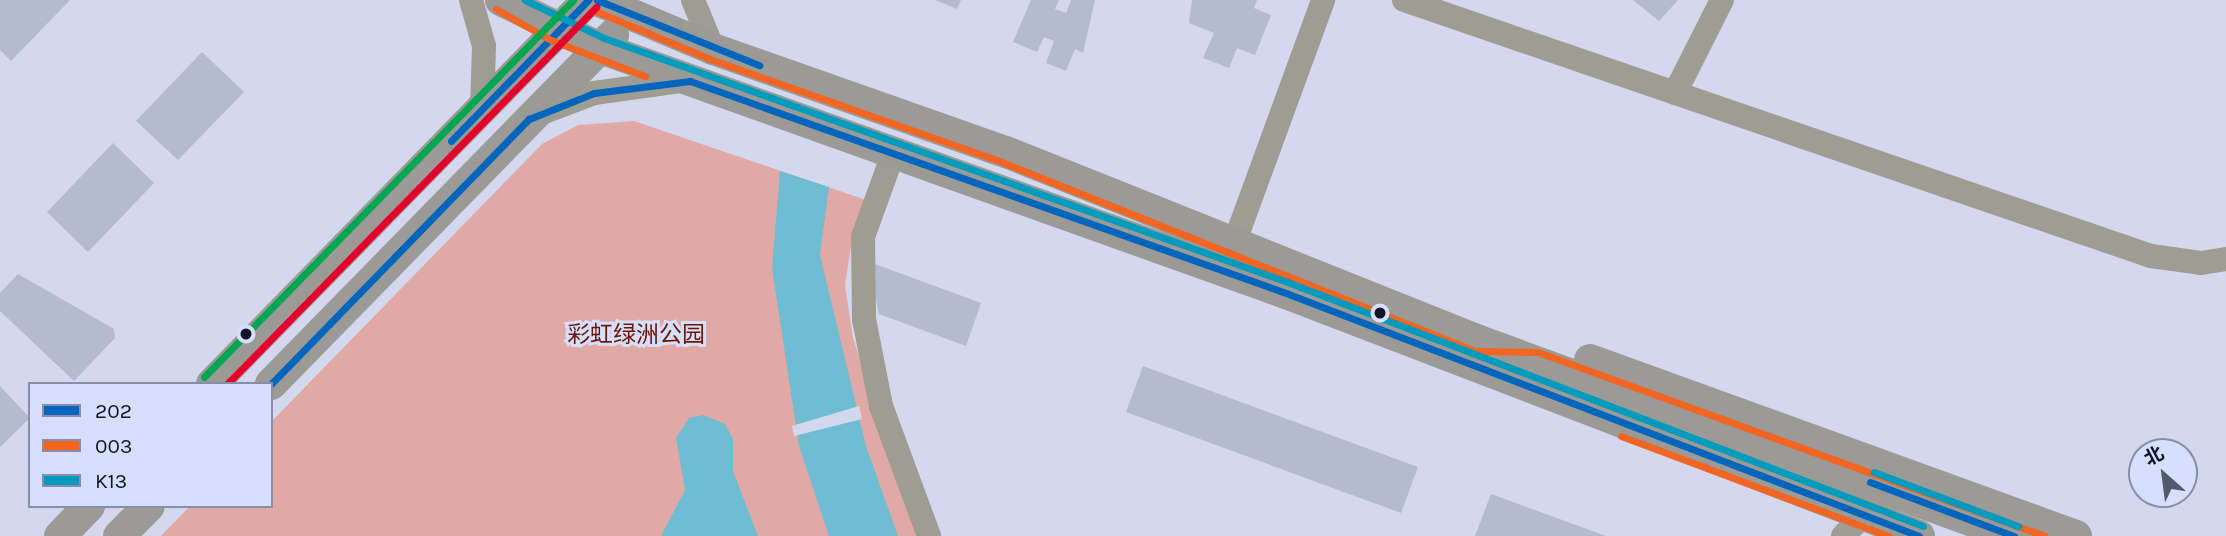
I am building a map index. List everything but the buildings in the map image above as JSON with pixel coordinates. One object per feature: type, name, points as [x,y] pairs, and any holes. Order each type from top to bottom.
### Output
[{"type":"main road","points":[[501,0],[555,30],[600,48],[1286,293],[1852,527],[1919,536]]},
{"type":"main road","points":[[214,382],[587,0]]},
{"type":"main road","points":[[597,0],[637,8],[713,49],[1006,152],[1235,241],[1479,341],[2014,536]]},
{"type":"main road","points":[[273,382],[637,8]]},
{"type":"main road","points":[[1479,341],[1540,342],[2076,536]]},
{"type":"main road","points":[[60,536],[87,508]]},
{"type":"main road","points":[[119,536],[147,508]]},
{"type":"street","points":[[471,0],[484,46],[482,109]]},
{"type":"street","points":[[693,0],[713,49]]},
{"type":"street","points":[[1235,241],[1323,0]]},
{"type":"street","points":[[1404,0],[2151,256],[2188,263],[2226,259]]},
{"type":"street","points":[[1675,93],[1722,0]]},
{"type":"street","points":[[529,118],[594,93],[690,81]]},
{"type":"street","points":[[893,153],[863,237],[864,319],[881,406],[929,536]]},
{"type":"green space","name":"彩虹绿洲公园","points":[[634,121],[869,201],[852,240],[845,285],[853,338],[919,536],[161,536],[188,508],[273,508],[273,420],[542,144],[578,125]]},
{"type":"water","points":[[780,171],[829,187],[820,255],[866,446],[898,536],[829,536],[799,446],[772,268]]},
{"type":"water","points":[[703,415],[725,424],[733,439],[733,471],[758,536],[661,536],[685,490],[676,438],[689,418]]},
{"type":"pier","points":[[859,406],[862,419],[794,436],[792,426]]},
{"type":"transit line","name":"K13","points":[[525,0],[604,38],[1290,283],[1923,526]]},
{"type":"transit line","points":[[204,377],[573,0]]},
{"type":"transit line","name":"202","points":[[451,141],[588,0]]},
{"type":"transit line","name":"202","points":[[597,0],[759,65]]},
{"type":"transit line","points":[[229,382],[596,7]]},
{"type":"transit line","name":"003","points":[[496,9],[551,40],[645,76]]},
{"type":"transit line","name":"003","points":[[593,10],[710,59],[1002,162],[1475,351],[1538,352],[2045,536]]},
{"type":"transit line","name":"202","points":[[273,382],[529,119],[594,93],[690,81],[1286,293],[1919,536]]},
{"type":"transit line","name":"003","points":[[1621,436],[1889,536]]},
{"type":"transit line","name":"K13","points":[[1874,472],[2018,526]]},
{"type":"transit line","name":"202","points":[[1870,482],[2014,536]]}]
